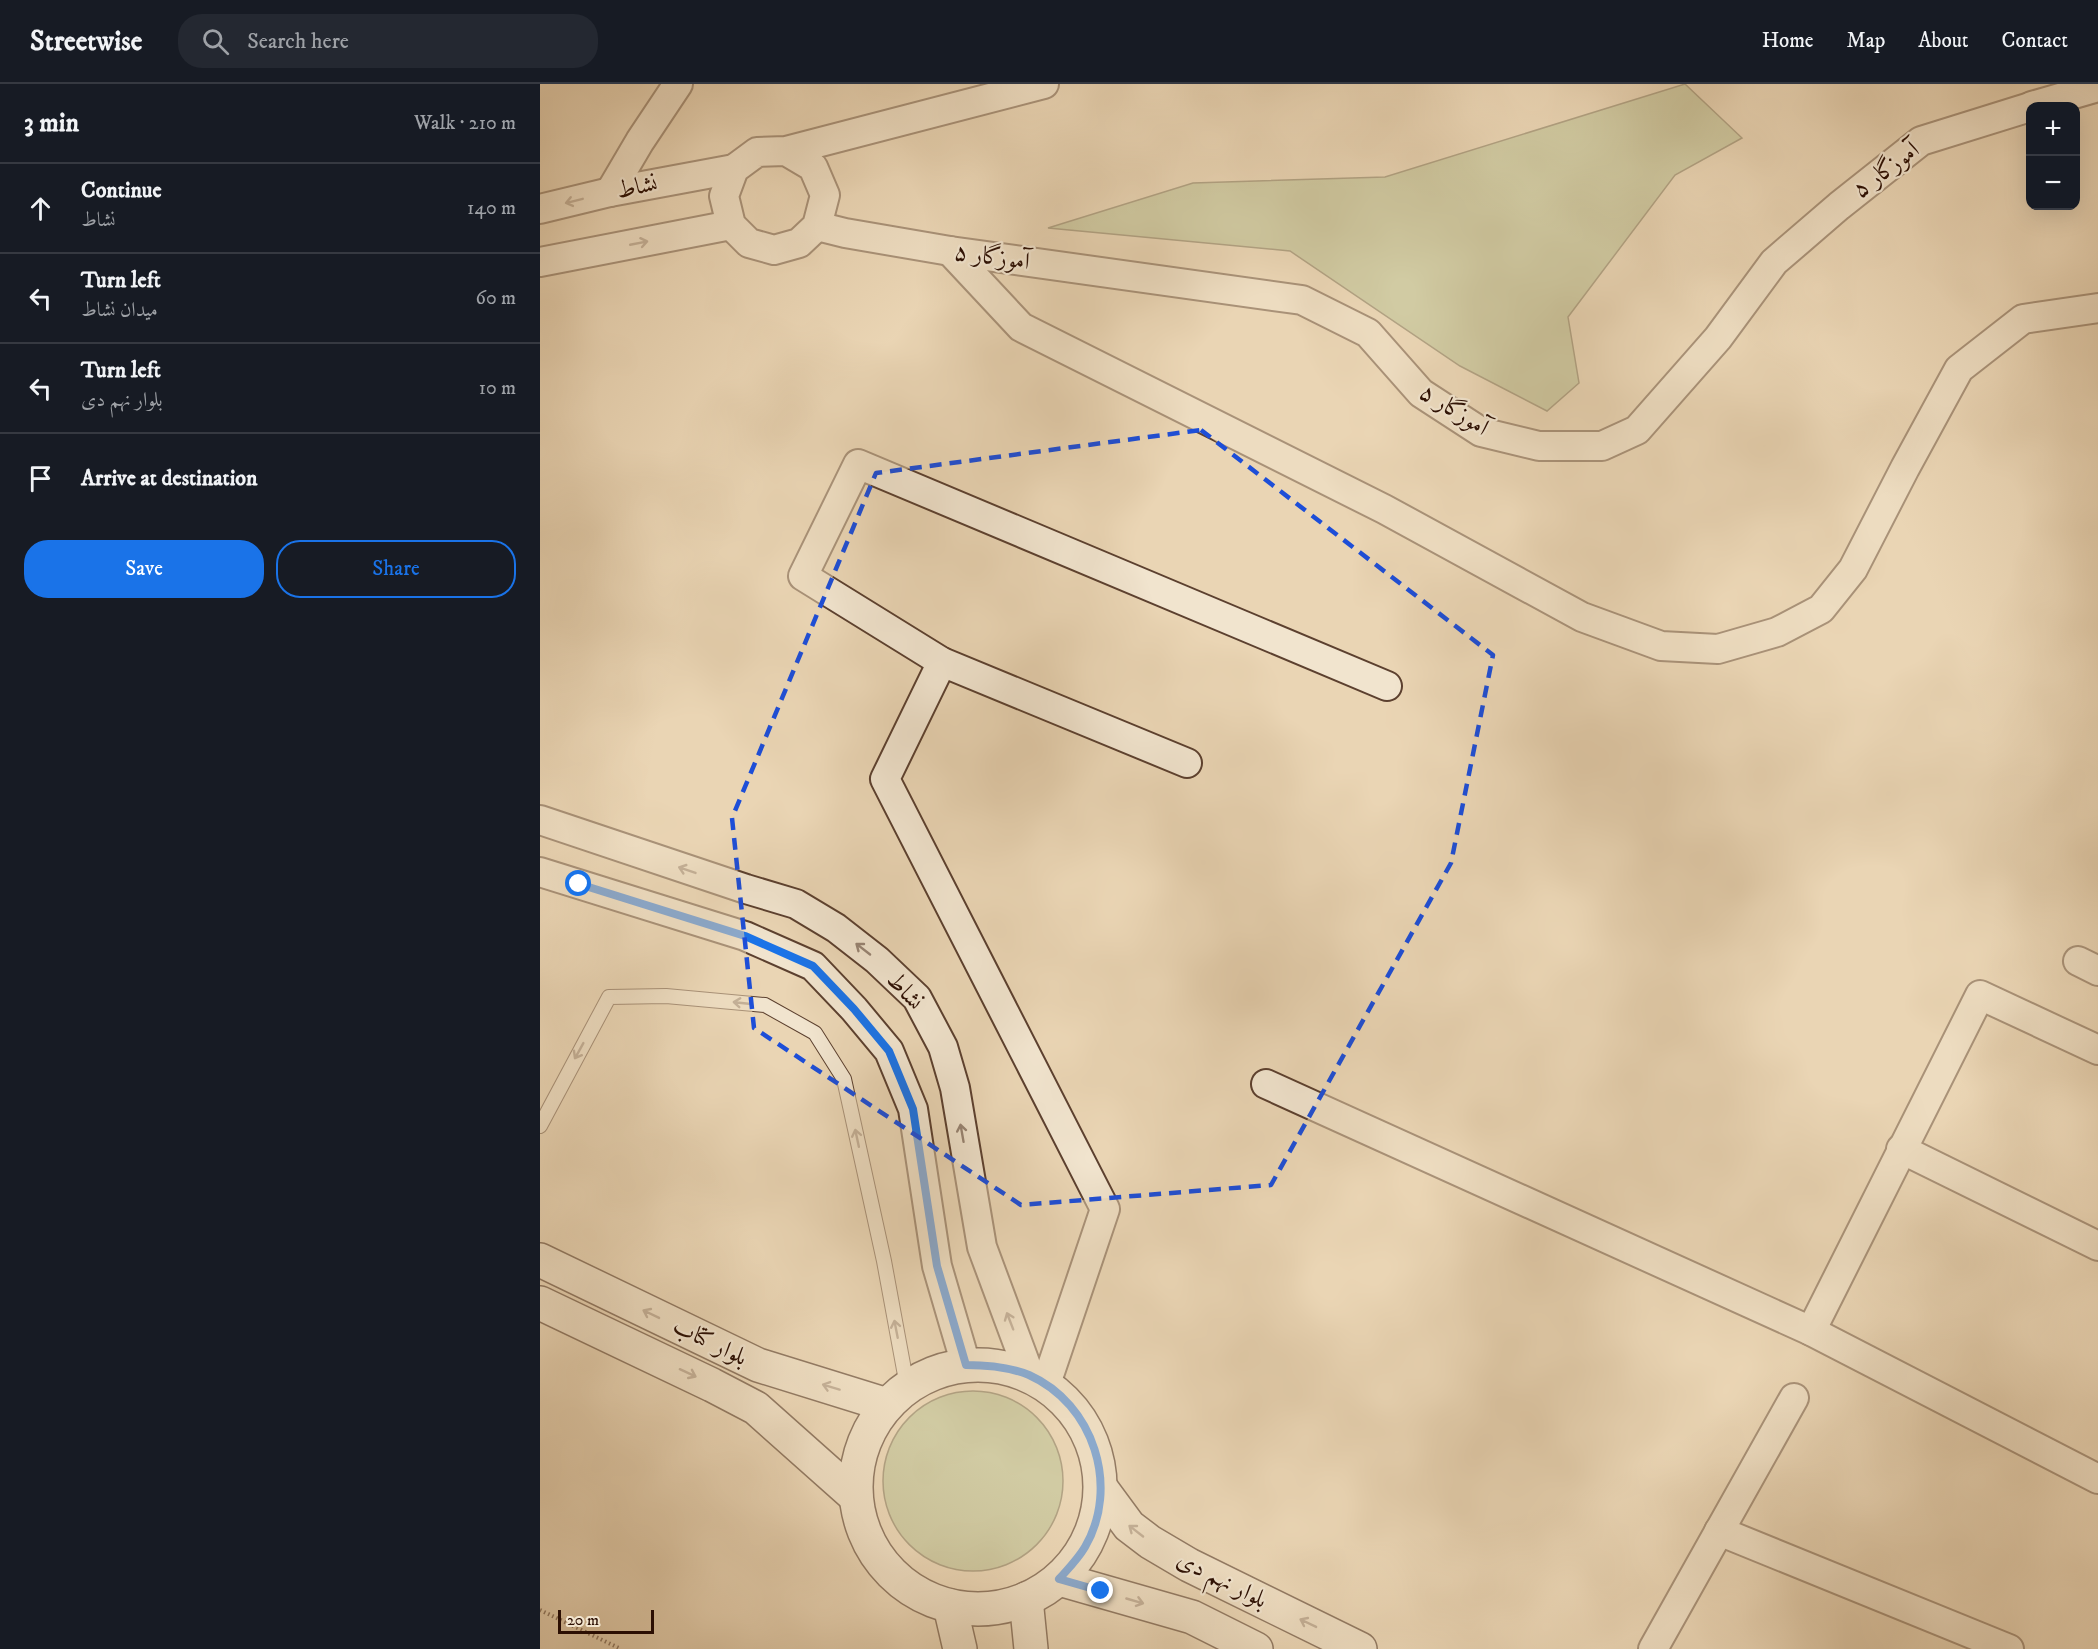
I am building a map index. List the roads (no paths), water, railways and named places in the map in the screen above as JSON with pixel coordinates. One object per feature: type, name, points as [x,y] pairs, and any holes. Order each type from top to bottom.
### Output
[{"type":"main road","name":"بلوار کتاب","points":[[540,1260],[758,1365],[897,1395]]},
{"type":"main road","name":"بلوار کتاب","points":[[540,1303],[756,1408],[856,1497]]},
{"type":"main road","points":[[988,1365],[1009,1368],[1038,1380],[1059,1394],[1072,1407],[1091,1436],[1097,1453],[1101,1488],[1099,1508],[1094,1528],[1085,1547],[1059,1579],[1026,1599],[989,1608],[969,1609],[932,1600],[915,1591],[885,1567],[865,1534],[859,1516],[855,1478],[859,1457],[874,1420],[897,1395],[926,1376],[945,1368],[988,1365]]},
{"type":"main road","name":"بلوار نهم دی","points":[[1101,1488],[1129,1526],[1150,1542],[1188,1565],[1360,1649]]},
{"type":"main road","name":"بلوار نهم دی","points":[[1059,1579],[1192,1617],[1256,1649]]},
{"type":"main road","points":[[1026,1599],[1031,1649]]},
{"type":"main road","points":[[950,1606],[960,1649]]},
{"type":"street","points":[[610,192],[678,84]]},
{"type":"street","points":[[786,151],[813,167],[825,195],[817,226],[799,243],[774,250],[749,243],[730,225],[724,196],[734,169],[758,152],[786,151],[1044,84]]},
{"type":"street","name":"آموزگار ۵","points":[[2048,102],[2098,87]]},
{"type":"street","name":"آموزگار ۵","points":[[817,226],[950,251],[1302,300],[1368,333],[1420,393],[1481,432],[1539,446],[1602,446],[1637,430],[1718,338],[1774,262],[1839,206],[1921,141],[2026,109]]},
{"type":"street","name":"نشاط","points":[[540,209],[610,192],[734,169]]},
{"type":"street","points":[[540,262],[730,225]]},
{"type":"street","points":[[950,251],[1021,327],[1384,509],[1582,617],[1661,646],[1718,649],[1777,632],[1821,609],[1852,569],[1959,369],[2023,319],[2098,308]]},
{"type":"street","points":[[1187,763],[942,662],[803,576],[858,464],[1387,686]]},
{"type":"street","points":[[942,662],[885,779],[1104,1209],[1038,1380]]},
{"type":"street","name":"نشاط","points":[[540,820],[796,904],[836,928],[877,960],[917,998],[943,1047],[955,1088],[982,1247],[1038,1380]]},
{"type":"street","name":"نشاط","points":[[540,872],[745,936],[813,966],[854,1009],[889,1051],[913,1109],[937,1266],[966,1365]]},
{"type":"street","points":[[1811,1331],[1980,995],[2098,1050]]},
{"type":"street","points":[[1266,1084],[1811,1331],[2098,1479]]},
{"type":"street","points":[[1901,1149],[2098,1246]]},
{"type":"street","points":[[1653,1649],[1794,1398]]},
{"type":"street","points":[[1719,1531],[2009,1649]]},
{"type":"lane","points":[[540,1126],[609,997],[666,996],[765,1005],[815,1033],[844,1079],[884,1261],[897,1395]]}]
